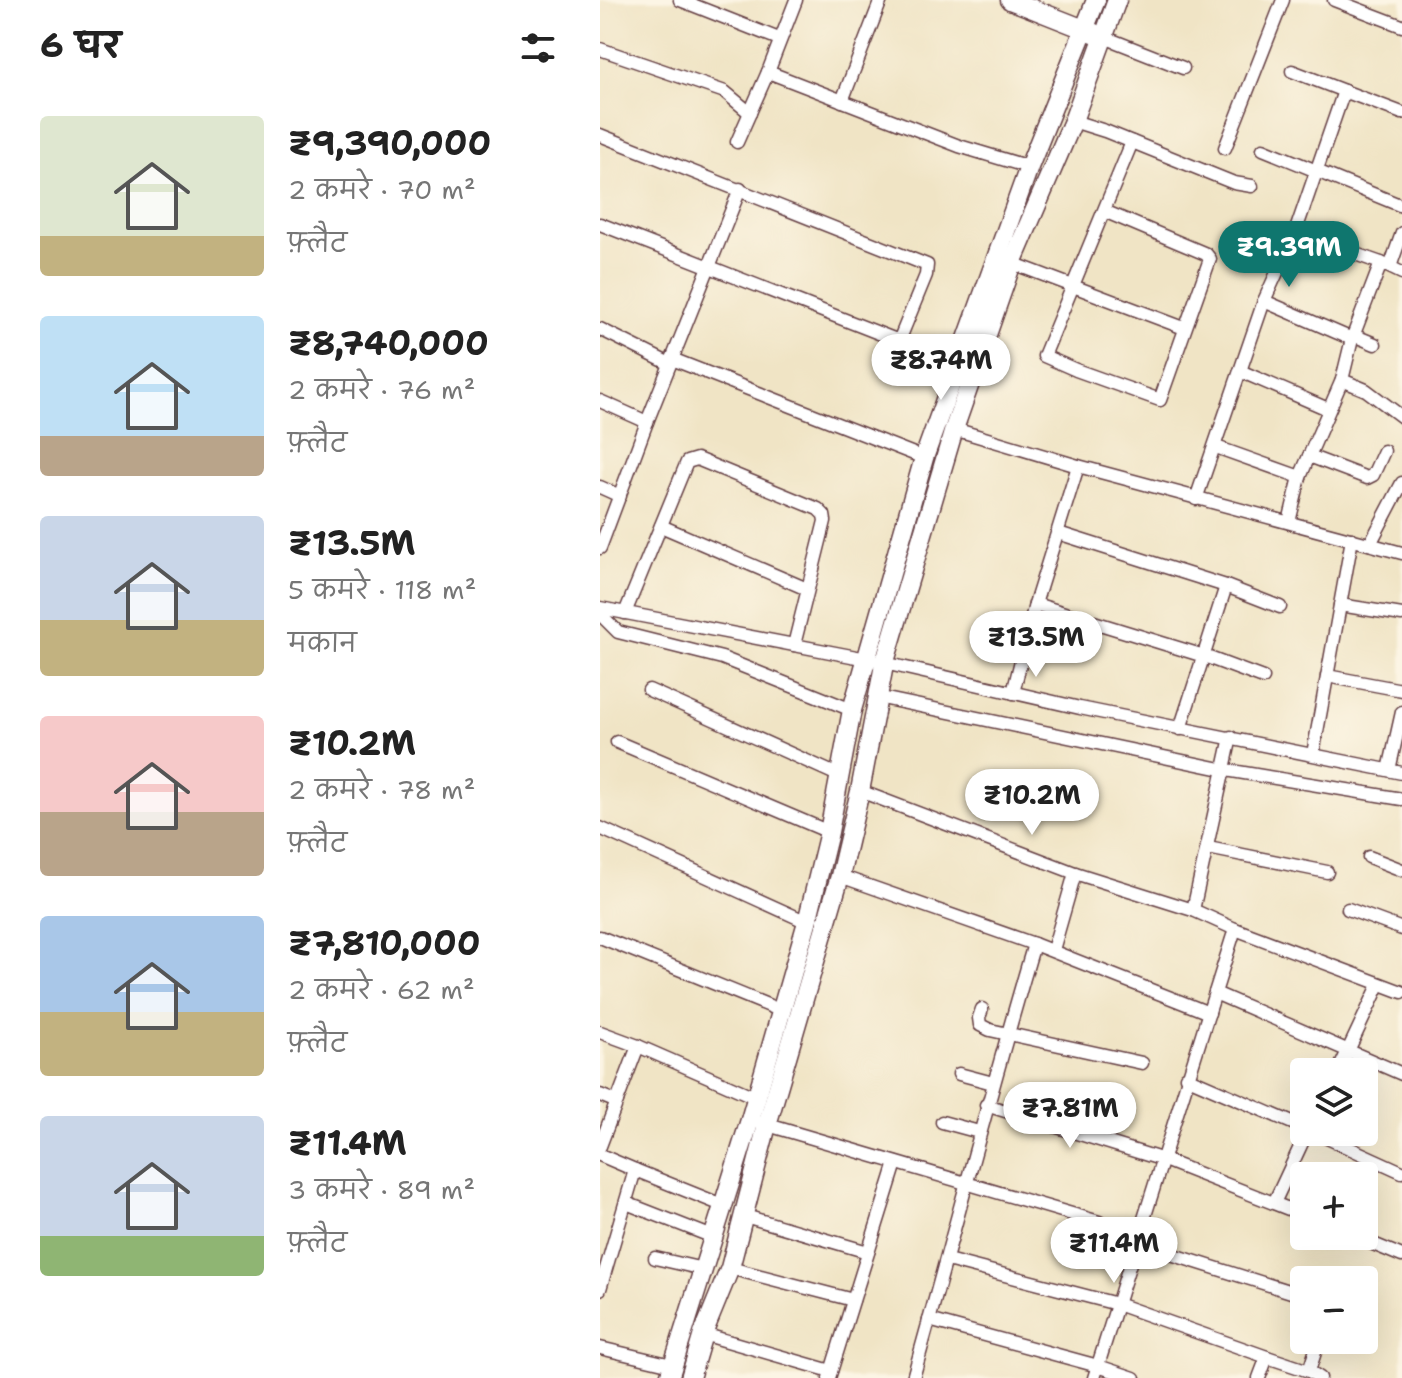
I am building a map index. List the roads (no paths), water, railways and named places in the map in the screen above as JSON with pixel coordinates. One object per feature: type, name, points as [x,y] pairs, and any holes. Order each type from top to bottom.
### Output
[{"type":"street","points":[[680,0],[779,39]]},
{"type":"street","points":[[737,142],[796,0]]},
{"type":"street","points":[[842,101],[881,0]]},
{"type":"street","points":[[1010,0],[1183,68]]},
{"type":"street","points":[[1225,148],[1283,0]]},
{"type":"street","points":[[1334,0],[1402,26]]},
{"type":"street","points":[[600,1348],[670,1372],[722,1205],[758,1123],[840,876],[877,697],[875,662],[924,458],[1029,167],[1085,29],[1088,2],[1114,7],[1073,121],[1012,263],[875,662],[852,710],[829,832],[807,922],[757,1098],[758,1123],[745,1216],[730,1268],[703,1334],[690,1378]]},
{"type":"street","points":[[600,49],[725,92],[750,113]]},
{"type":"street","points":[[1292,71],[1402,113]]},
{"type":"street","points":[[768,72],[959,146],[1029,167]]},
{"type":"street","points":[[1196,499],[1264,301],[1295,233],[1344,91]]},
{"type":"street","points":[[1073,121],[1234,183],[1252,186]]},
{"type":"street","points":[[600,135],[927,265],[926,275],[899,341]]},
{"type":"street","points":[[1104,211],[1206,254],[1210,259],[1160,400],[1044,356],[1132,142]]},
{"type":"street","points":[[1263,149],[1402,206]]},
{"type":"street","points":[[600,548],[740,189]]},
{"type":"street","points":[[600,224],[899,341],[960,354]]},
{"type":"street","points":[[1295,233],[1391,267]]},
{"type":"street","points":[[1289,522],[1300,477],[1342,380],[1353,337],[1391,267],[1402,233]]},
{"type":"street","points":[[1012,263],[1184,328]]},
{"type":"street","points":[[1264,301],[1375,344]]},
{"type":"street","points":[[600,329],[671,361],[924,458]]},
{"type":"street","points":[[1240,371],[1328,409]]},
{"type":"street","points":[[1342,380],[1366,390],[1402,417]]},
{"type":"street","points":[[600,401],[647,422]]},
{"type":"street","points":[[954,429],[1196,499],[1402,553]]},
{"type":"street","points":[[1216,447],[1300,477]]},
{"type":"street","points":[[1309,456],[1367,478],[1373,475],[1384,451]]},
{"type":"street","points":[[625,613],[687,462],[693,458],[818,509],[824,515],[794,645]]},
{"type":"street","points":[[1013,693],[1035,604],[1078,466]]},
{"type":"street","points":[[1370,544],[1402,483]]},
{"type":"street","points":[[600,487],[620,496]]},
{"type":"street","points":[[661,526],[807,589]]},
{"type":"street","points":[[1058,533],[1226,586],[1280,607]]},
{"type":"street","points":[[1313,754],[1352,539]]},
{"type":"street","points":[[1180,729],[1226,586]]},
{"type":"street","points":[[1035,604],[1204,656],[1263,678]]},
{"type":"street","points":[[1340,605],[1402,615]]},
{"type":"street","points":[[600,611],[618,632],[722,658],[852,710]]},
{"type":"street","points":[[600,611],[794,645],[1180,729],[1396,771],[1402,712]]},
{"type":"street","points":[[1327,676],[1402,690]]},
{"type":"street","points":[[649,690],[840,776]]},
{"type":"street","points":[[877,697],[1226,770],[1402,799]]},
{"type":"street","points":[[1193,910],[1231,737]]},
{"type":"street","points":[[617,742],[829,832]]},
{"type":"street","points":[[860,791],[1075,873],[1193,910],[1402,992]]},
{"type":"street","points":[[600,828],[807,922]]},
{"type":"street","points":[[1208,848],[1327,872]]},
{"type":"street","points":[[1369,857],[1402,870]]},
{"type":"street","points":[[1053,950],[1075,873]]},
{"type":"street","points":[[840,876],[1053,950],[1209,1013]]},
{"type":"street","points":[[1348,909],[1402,929]]},
{"type":"street","points":[[1096,1372],[1164,1160],[1186,1077],[1235,929]]},
{"type":"street","points":[[600,937],[782,1011]]},
{"type":"street","points":[[913,1378],[968,1184],[986,1105],[1034,944]]},
{"type":"street","points":[[1345,1058],[1379,985]]},
{"type":"street","points":[[1215,993],[1402,1074]]},
{"type":"street","points":[[982,1009],[980,1025],[1007,1034],[1142,1063]]},
{"type":"street","points":[[600,1032],[757,1098]]},
{"type":"street","points":[[600,1146],[638,1046]]},
{"type":"street","points":[[959,1074],[993,1083]]},
{"type":"street","points":[[1186,1077],[1290,1123]]},
{"type":"street","points":[[600,1095],[617,1102]]},
{"type":"street","points":[[986,1105],[1164,1160],[1290,1209]]},
{"type":"street","points":[[942,1122],[979,1132]]},
{"type":"street","points":[[758,1123],[1099,1222]]},
{"type":"street","points":[[1274,1203],[1299,1146]]},
{"type":"street","points":[[1345,1146],[1402,1172]]},
{"type":"street","points":[[600,1155],[722,1205]]},
{"type":"street","points":[[703,1334],[830,1375],[896,1163]]},
{"type":"street","points":[[600,1289],[635,1170]]},
{"type":"street","points":[[626,1203],[713,1237]]},
{"type":"street","points":[[745,1216],[868,1252]]},
{"type":"street","points":[[1136,1243],[1290,1292]]},
{"type":"street","points":[[1378,1246],[1402,1256]]},
{"type":"street","points":[[655,1258],[703,1269]]},
{"type":"street","points":[[947,1260],[1117,1304],[1314,1375],[1317,1354]]},
{"type":"street","points":[[730,1268],[853,1300]]},
{"type":"street","points":[[929,1320],[1096,1372],[1134,1378]]},
{"type":"street","points":[[1259,1378],[1267,1357]]}]
